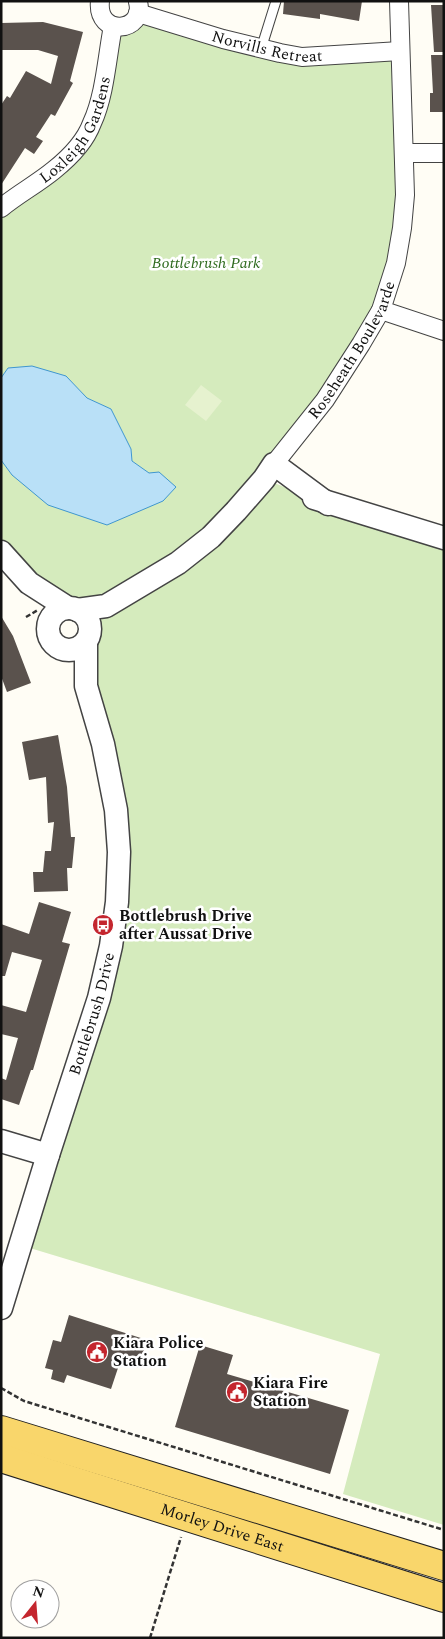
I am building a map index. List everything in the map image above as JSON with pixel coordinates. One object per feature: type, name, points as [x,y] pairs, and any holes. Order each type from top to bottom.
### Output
[{"type":"main road","name":"Morley Drive East","points":[[1,1430],[444,1566]]},
{"type":"main road","name":"Morley Drive East","points":[[1,1458],[444,1598]]},
{"type":"main road","points":[[130,1470],[128,1478],[130,1488],[159,1508]]},
{"type":"main road","points":[[317,1527],[316,1533],[321,1551],[338,1565]]},
{"type":"street","points":[[100,1],[99,9],[101,16],[113,26],[121,27],[135,20],[138,7]]},
{"type":"street","name":"Roseheath Boulevarde","points":[[73,609],[106,606],[178,563],[211,537],[269,472],[325,400],[381,310],[396,263],[405,195],[399,1]]},
{"type":"street","name":"Norvills Retreat","points":[[138,7],[261,49],[302,57],[400,51]]},
{"type":"street","name":"Loxleigh Gardens","points":[[1,208],[53,170],[74,151],[84,138],[92,124],[101,95],[113,26]]},
{"type":"street","points":[[404,152],[444,153]]},
{"type":"street","points":[[381,310],[444,331]]},
{"type":"street","points":[[269,472],[328,504],[444,538]]},
{"type":"street","points":[[1,552],[29,583],[85,615],[88,635],[82,646],[68,650],[58,647],[50,638],[48,624],[29,583]]},
{"type":"street","name":"Roseheath Boulevarde","points":[[88,635],[106,606]]},
{"type":"street","points":[[48,624],[58,611],[73,609]]},
{"type":"street","name":"Bottlebrush Drive","points":[[1,1308],[99,998],[111,946],[117,902],[119,852],[116,810],[103,744],[86,686],[88,635]]},
{"type":"street","name":"Bottlebrush Drive","points":[[58,647],[86,686]]},
{"type":"street","points":[[1,1141],[48,1155]]},
{"type":"street","points":[[1,1453],[32,1467]]},
{"type":"lane","points":[[261,49],[276,1]]},
{"type":"path","points":[[1,1388],[24,1401],[444,1530]]},
{"type":"path","points":[[150,1638],[183,1530]]},
{"type":"green space","name":"Bottlebrush Park","points":[[135,20],[261,49],[400,51],[405,195],[381,310],[264,479],[328,504],[444,538],[444,1525],[343,1494],[380,1354],[20,1245],[111,946],[108,770],[90,633],[90,629],[105,606],[68,610],[1,552],[1,460],[12,475],[149,473],[132,461],[131,449],[111,409],[87,398],[66,376],[8,368],[1,378],[1,208],[79,145],[113,26]]},
{"type":"green space","points":[[201,385],[222,401],[206,421],[185,405]]},
{"type":"water","points":[[32,366],[66,376],[87,398],[111,409],[131,449],[132,461],[149,473],[159,472],[176,487],[163,501],[107,525],[48,505],[12,475],[1,460],[1,378],[8,368]]},
{"type":"building","points":[[284,1],[362,1],[359,21],[320,14],[320,19],[283,14]]},
{"type":"building","points":[[431,5],[444,5],[444,52],[434,52]]},
{"type":"building","points":[[43,22],[83,32],[70,81],[73,83],[55,116],[51,114],[36,137],[43,141],[34,154],[25,148],[1,185],[1,105],[7,96],[10,98],[26,71],[51,84],[58,56],[38,50],[1,50],[1,23]]},
{"type":"building","points":[[431,55],[444,55],[444,112],[430,112],[430,93],[433,93]]},
{"type":"building","points":[[1,616],[13,636],[31,683],[7,692],[1,676]]},
{"type":"building","points":[[58,735],[67,787],[71,837],[75,837],[72,868],[67,868],[68,891],[34,892],[33,872],[43,872],[45,851],[51,851],[54,822],[48,823],[46,777],[29,780],[22,742]]},
{"type":"building","points":[[39,902],[71,912],[62,942],[70,944],[33,1070],[31,1070],[19,1105],[1,1099],[1,1078],[6,1080],[18,1038],[1,1034],[1,1005],[26,1012],[42,960],[12,952],[5,976],[1,976],[1,924],[29,934]]},
{"type":"building","name":"Kiara Police Station","points":[[69,1315],[147,1340],[139,1368],[120,1362],[111,1389],[67,1375],[64,1383],[51,1379],[53,1370],[45,1368],[53,1340],[61,1342]]},
{"type":"building","name":"Kiara Fire Station","points":[[200,1345],[233,1355],[227,1374],[349,1410],[330,1474],[175,1427]]},
{"type":"place","name":"Bottlebrush Drive after Aussat Drive","points":[[103,925]]},
{"type":"place","name":"Kiara Police Station","points":[[97,1352]]},
{"type":"place","name":"Kiara Fire Station","points":[[237,1392]]}]
